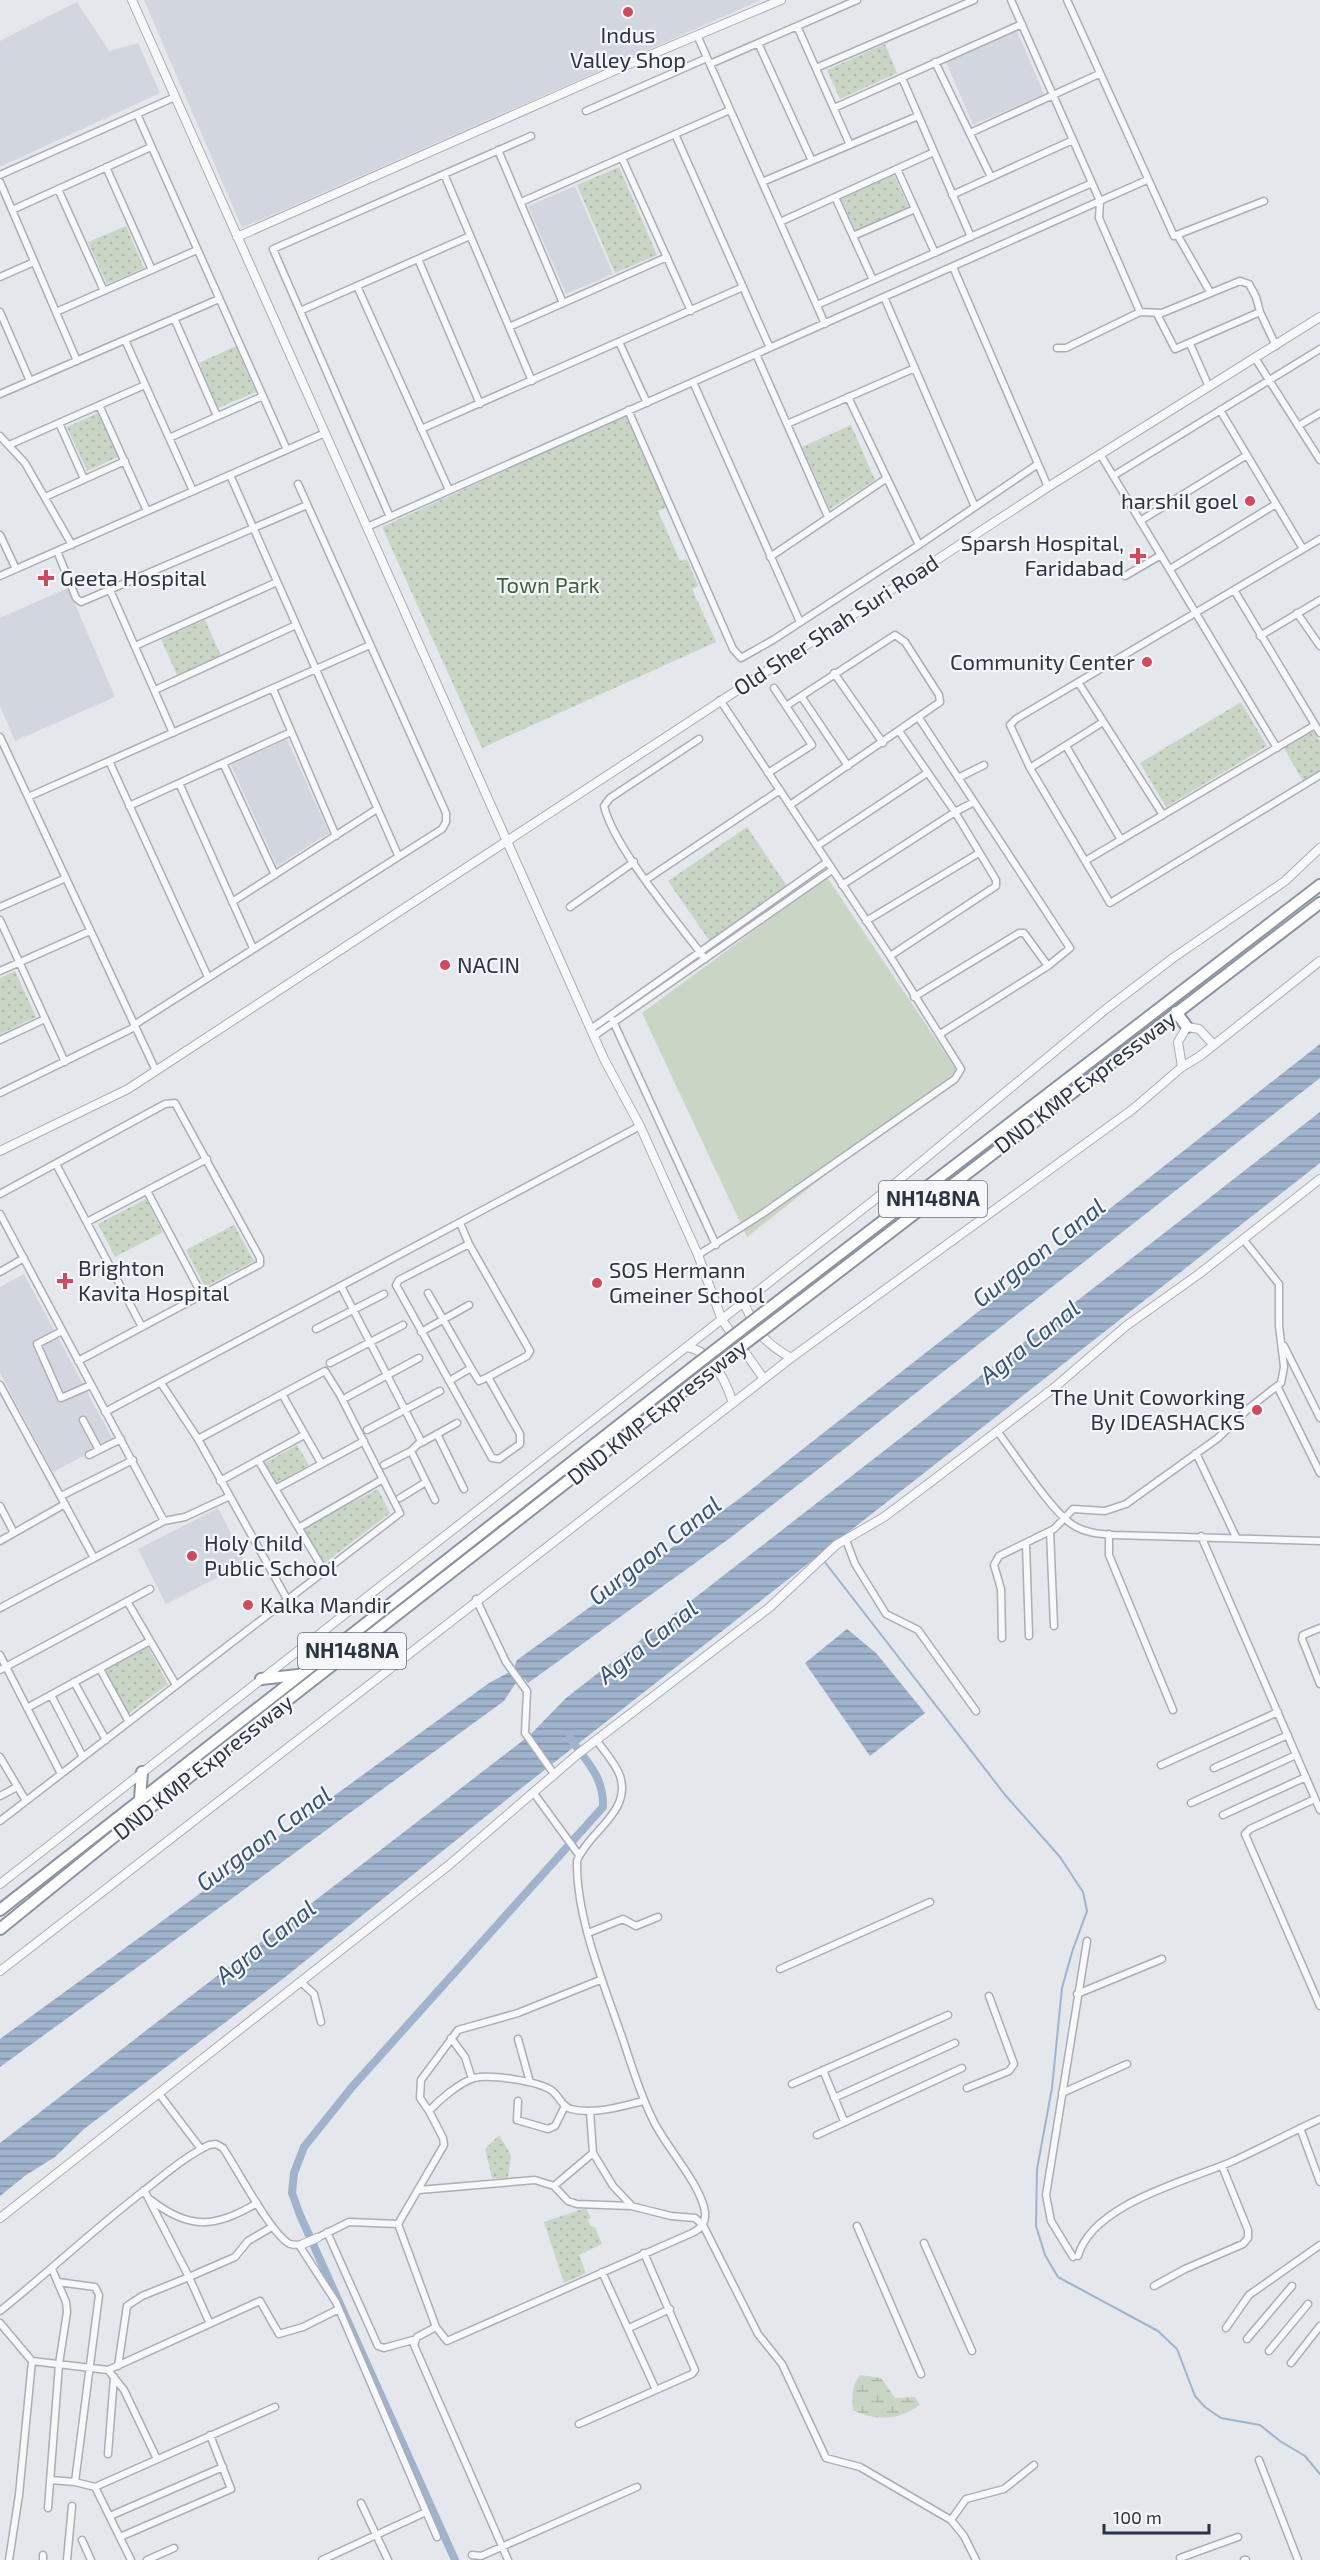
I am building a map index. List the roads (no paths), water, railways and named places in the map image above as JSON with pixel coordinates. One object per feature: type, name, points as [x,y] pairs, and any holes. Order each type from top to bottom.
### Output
[{"type":"highway","name":"DND KMP Expressway","points":[[0,1910],[697,1364],[1320,885]]},
{"type":"highway","name":"DND KMP Expressway","points":[[0,1929],[148,1809],[705,1374],[1320,903]]},
{"type":"highway","points":[[1176,1012],[1187,1027]]},
{"type":"highway","points":[[261,1679],[298,1675]]},
{"type":"highway","points":[[140,1799],[142,1772]]},
{"type":"street","points":[[132,0],[507,843],[698,1255],[722,1320],[764,1379]]},
{"type":"street","points":[[237,237],[781,0]]},
{"type":"street","points":[[586,111],[758,43],[857,0]]},
{"type":"street","points":[[816,68],[974,0]]},
{"type":"street","points":[[1011,0],[1100,201],[1099,218],[1140,312]]},
{"type":"street","points":[[1067,0],[1171,233],[1178,236],[1210,292]]},
{"type":"street","points":[[834,108],[1022,24]]},
{"type":"street","points":[[797,26],[850,145]]},
{"type":"street","points":[[697,35],[825,324]]},
{"type":"street","points":[[758,43],[812,161]]},
{"type":"street","points":[[935,63],[991,177]]},
{"type":"street","points":[[970,134],[1099,74]]},
{"type":"street","points":[[902,78],[971,237]]},
{"type":"street","points":[[0,175],[176,97]]},
{"type":"street","points":[[521,202],[730,110]]},
{"type":"street","points":[[137,114],[287,450]]},
{"type":"street","points":[[762,182],[918,116]]},
{"type":"street","points":[[675,134],[770,348]]},
{"type":"street","points":[[390,517],[273,249],[531,136]]},
{"type":"street","points":[[952,195],[1073,140]]},
{"type":"street","points":[[12,210],[151,147]]},
{"type":"street","points":[[498,150],[563,303]]},
{"type":"street","points":[[780,222],[934,152]]},
{"type":"street","points":[[622,158],[691,310]]},
{"type":"street","points":[[106,167],[152,270]]},
{"type":"street","points":[[897,169],[935,253]]},
{"type":"street","points":[[444,174],[532,381]]},
{"type":"street","points":[[367,527],[1147,180]]},
{"type":"street","points":[[0,182],[77,361]]},
{"type":"street","points":[[817,305],[1092,183]]},
{"type":"street","points":[[58,189],[104,291]]},
{"type":"street","points":[[835,197],[873,280]]},
{"type":"street","points":[[1178,236],[1264,201]]},
{"type":"street","points":[[853,236],[915,209]]},
{"type":"street","points":[[300,311],[470,236]]},
{"type":"street","points":[[56,312],[197,250]]},
{"type":"street","points":[[509,327],[667,257]]},
{"type":"street","points":[[418,259],[480,404]]},
{"type":"street","points":[[0,277],[34,262]]},
{"type":"street","points":[[953,267],[1048,487]]},
{"type":"street","points":[[1057,348],[1066,348],[1140,312],[1157,314],[1210,292],[1245,281],[1256,297],[1260,312],[1276,346]]},
{"type":"street","points":[[357,286],[449,490]]},
{"type":"street","points":[[422,429],[743,288]]},
{"type":"street","points":[[884,297],[975,507]]},
{"type":"street","points":[[0,394],[219,299]]},
{"type":"street","points":[[0,312],[30,381]]},
{"type":"street","points":[[1157,314],[1171,346],[1175,349],[1260,312]]},
{"type":"street","name":"Old Sher Shah Suri Road","points":[[0,1151],[128,1089],[1048,487],[1320,317]]},
{"type":"street","points":[[174,318],[217,416]]},
{"type":"street","points":[[125,340],[193,491]]},
{"type":"street","points":[[619,342],[647,403]]},
{"type":"street","points":[[1190,344],[1209,387]]},
{"type":"street","points":[[1113,476],[1320,349]]},
{"type":"street","points":[[756,354],[828,517]]},
{"type":"street","points":[[1255,358],[1320,460]]},
{"type":"street","points":[[787,424],[915,368]]},
{"type":"street","points":[[693,382],[800,622]]},
{"type":"street","points":[[9,445],[145,384]]},
{"type":"street","points":[[169,438],[263,396]]},
{"type":"street","points":[[848,397],[919,545]]},
{"type":"street","points":[[99,405],[147,511]]},
{"type":"street","points":[[628,410],[737,656],[745,657],[800,622],[1038,464]]},
{"type":"street","points":[[1220,410],[1303,549]]},
{"type":"street","points":[[1298,426],[1320,413]]},
{"type":"street","points":[[59,423],[84,479]]},
{"type":"street","points":[[0,576],[325,433]]},
{"type":"street","points":[[0,436],[25,463],[72,545]]},
{"type":"street","points":[[1100,454],[1277,748]]},
{"type":"street","points":[[1140,521],[1247,455]]},
{"type":"street","points":[[45,497],[125,461]]},
{"type":"street","points":[[230,475],[398,855]]},
{"type":"street","points":[[770,557],[887,478]]},
{"type":"street","points":[[0,1093],[135,1026],[253,948],[442,829],[446,822],[446,813],[298,484]]},
{"type":"street","points":[[1170,569],[1276,504]]},
{"type":"street","points":[[57,551],[76,598],[81,602],[307,505]]},
{"type":"street","points":[[0,535],[16,569]]},
{"type":"street","points":[[1320,539],[1016,719],[1010,725],[1030,768],[1110,903],[1320,775]]},
{"type":"street","points":[[1125,576],[1161,555]]},
{"type":"street","points":[[135,646],[278,582]]},
{"type":"street","points":[[110,590],[173,733]]},
{"type":"street","points":[[1234,590],[1320,733]]},
{"type":"street","points":[[1260,636],[1320,600]]},
{"type":"street","points":[[1297,614],[1319,644]]},
{"type":"street","points":[[155,690],[296,625]]},
{"type":"street","points":[[786,706],[889,637],[899,636],[939,695],[940,702],[938,706],[790,805]]},
{"type":"street","points":[[28,797],[370,645]]},
{"type":"street","points":[[834,673],[883,742]]},
{"type":"street","points":[[1078,682],[1163,815]]},
{"type":"street","points":[[768,773],[812,745],[774,688]]},
{"type":"street","points":[[273,689],[336,836]]},
{"type":"street","points":[[801,696],[848,766]]},
{"type":"street","points":[[698,1255],[716,1245],[960,1074],[960,1066],[890,956],[720,700]]},
{"type":"street","points":[[920,718],[1068,944],[1067,953],[940,1034]]},
{"type":"street","points":[[1030,768],[1103,722]]},
{"type":"street","points":[[1085,861],[1315,725]]},
{"type":"street","points":[[890,956],[996,886],[955,813],[899,731]]},
{"type":"street","points":[[129,806],[291,732]]},
{"type":"street","points":[[0,738],[156,1071]]},
{"type":"street","points":[[699,739],[610,798],[604,806],[606,817],[634,862],[705,958]]},
{"type":"street","points":[[1066,746],[1121,840]]},
{"type":"street","points":[[109,761],[208,977]]},
{"type":"street","points":[[223,763],[275,875]]},
{"type":"street","points":[[958,778],[984,765]]},
{"type":"street","points":[[817,846],[927,773]]},
{"type":"street","points":[[179,783],[253,948]]},
{"type":"street","points":[[646,879],[780,790]]},
{"type":"street","points":[[842,885],[974,802]]},
{"type":"street","points":[[232,903],[377,809]]},
{"type":"street","points":[[0,1884],[887,1190],[1106,1009],[1173,958],[1285,881],[1320,848]]},
{"type":"street","points":[[866,921],[979,853]]},
{"type":"street","points":[[570,908],[634,862]]},
{"type":"street","points":[[612,1019],[700,952],[827,862]]},
{"type":"street","points":[[593,1032],[832,870]]},
{"type":"street","points":[[0,907],[66,878]]},
{"type":"street","points":[[0,920],[65,1062]]},
{"type":"street","points":[[0,971],[90,931]]},
{"type":"street","points":[[914,997],[1019,933],[1024,933],[1048,966]]},
{"type":"street","points":[[0,1971],[476,1599],[791,1358],[1133,1109],[1182,1067],[1214,1045],[1320,961]]},
{"type":"street","points":[[0,1041],[45,1019]]},
{"type":"street","points":[[612,1019],[716,1245]]},
{"type":"street","points":[[1182,1067],[1178,1042],[1187,1027],[1198,1029],[1214,1045]]},
{"type":"street","points":[[0,1194],[165,1104],[175,1103],[261,1261],[78,1361]]},
{"type":"street","points":[[105,1412],[342,1288],[640,1126]]},
{"type":"street","points":[[87,1222],[207,1159]]},
{"type":"street","points":[[56,1164],[142,1327]]},
{"type":"street","points":[[0,2218],[302,1983],[473,1845],[578,1754],[770,1608],[836,1545],[892,1511],[1073,1372],[1118,1332],[1244,1239],[1320,1179]]},
{"type":"street","points":[[147,1191],[202,1295]]},
{"type":"street","points":[[0,1214],[164,1521]]},
{"type":"street","points":[[428,1293],[479,1381],[527,1356],[530,1351],[469,1244],[460,1223]]},
{"type":"street","points":[[1002,1638],[1001,1589],[994,1562],[999,1556],[1050,1531],[1061,1515],[1075,1509],[1115,1509],[1227,1431],[1257,1402],[1278,1388],[1284,1366],[1279,1284],[1244,1239]]},
{"type":"street","points":[[469,1244],[396,1282],[397,1289],[421,1332],[491,1456],[496,1460],[520,1444],[522,1438],[488,1377]]},
{"type":"street","points":[[0,1272],[24,1258]]},
{"type":"street","points":[[342,1288],[421,1443]]},
{"type":"street","points":[[316,1329],[384,1293]]},
{"type":"street","points":[[744,1303],[755,1327],[767,1344],[791,1358]]},
{"type":"street","points":[[421,1332],[469,1305]]},
{"type":"street","points":[[330,1363],[403,1325]]},
{"type":"street","points":[[62,1331],[37,1344],[61,1398],[91,1385]]},
{"type":"street","points":[[1281,1340],[1320,1418]]},
{"type":"street","points":[[687,1347],[696,1349],[711,1361],[727,1383],[733,1404]]},
{"type":"street","points":[[346,1397],[419,1358]]},
{"type":"street","points":[[449,1381],[471,1368]]},
{"type":"street","points":[[0,1821],[399,1515],[399,1508],[325,1371],[198,1439]]},
{"type":"street","points":[[161,1383],[198,1439],[228,1497],[287,1599]]},
{"type":"street","points":[[0,1385],[94,1558]]},
{"type":"street","points":[[1278,1388],[1320,1473]]},
{"type":"street","points":[[367,1430],[440,1391]]},
{"type":"street","points":[[282,1395],[321,1463]]},
{"type":"street","points":[[84,1420],[99,1450]]},
{"type":"street","points":[[384,1465],[457,1423]]},
{"type":"street","points":[[997,1431],[1061,1515],[1085,1531],[1109,1534],[1320,1541]]},
{"type":"street","points":[[437,1434],[464,1489]]},
{"type":"street","points":[[220,1481],[304,1435]]},
{"type":"street","points":[[89,1455],[121,1439]]},
{"type":"street","points":[[277,1488],[364,1441]]},
{"type":"street","points":[[411,1451],[435,1500]]},
{"type":"street","points":[[1196,1453],[1236,1537]]},
{"type":"street","points":[[61,1496],[133,1460]]},
{"type":"street","points":[[258,1460],[277,1488],[325,1572]]},
{"type":"street","points":[[300,1527],[383,1479]]},
{"type":"street","points":[[400,1498],[426,1482]]},
{"type":"street","points":[[0,1608],[164,1521],[185,1517],[228,1497]]},
{"type":"street","points":[[0,1540],[65,1504]]},
{"type":"street","points":[[0,1506],[14,1533]]},
{"type":"street","points":[[1050,1531],[1054,1626]]},
{"type":"street","points":[[1109,1534],[1109,1556],[1173,1710]]},
{"type":"street","points":[[1201,1536],[1320,1810]]},
{"type":"street","points":[[846,1540],[855,1564],[886,1614],[918,1630],[976,1711]]},
{"type":"street","points":[[1026,1543],[1029,1636]]},
{"type":"street","points":[[3,1669],[150,1589]]},
{"type":"street","points":[[476,1599],[506,1662],[527,1691],[525,1733],[554,1774]]},
{"type":"street","points":[[127,1601],[176,1685]]},
{"type":"street","points":[[1320,1628],[1302,1637],[1320,1681]]},
{"type":"street","points":[[27,1708],[150,1641]]},
{"type":"street","points":[[0,1655],[3,1669],[27,1708],[61,1774]]},
{"type":"street","points":[[100,1669],[129,1722]]},
{"type":"street","points":[[74,1682],[106,1740]]},
{"type":"street","points":[[51,1695],[83,1757]]},
{"type":"street","points":[[1161,1765],[1278,1712]]},
{"type":"street","points":[[1214,1767],[1288,1735]]},
{"type":"street","points":[[398,2224],[436,2327],[444,2340],[450,2341],[696,2231],[703,2225],[705,2213],[700,2199],[644,2101],[600,1980],[588,1933],[577,1865],[579,1855],[618,1807],[622,1792],[620,1774],[597,1740]]},
{"type":"street","points":[[1191,1803],[1296,1755]]},
{"type":"street","points":[[0,1757],[26,1801]]},
{"type":"street","points":[[1223,1815],[1306,1777]]},
{"type":"street","points":[[0,1796],[17,1787]]},
{"type":"street","points":[[533,1792],[579,1855]]},
{"type":"street","points":[[1315,1799],[1250,1829],[1245,1834],[1320,2006]]},
{"type":"street","points":[[780,1969],[930,1902]]},
{"type":"street","points":[[588,1933],[623,1919],[636,1926],[658,1917]]},
{"type":"street","points":[[1087,1941],[1047,2178],[1046,2206],[1051,2221],[1076,2256],[1088,2236],[1126,2205],[1222,2166],[1320,2120]]},
{"type":"street","points":[[1077,1994],[1162,1959]]},
{"type":"street","points":[[398,2224],[444,2142],[420,2098],[421,2080],[451,2038],[463,2027],[518,2013],[600,1980]]},
{"type":"street","points":[[302,1983],[314,1994],[321,2022]]},
{"type":"street","points":[[967,2088],[1009,2071],[1014,2064],[989,1996]]},
{"type":"street","points":[[792,2084],[948,2015]]},
{"type":"street","points":[[451,2038],[465,2056],[472,2079]]},
{"type":"street","points":[[518,2038],[530,2082]]},
{"type":"street","points":[[834,2098],[956,2043]]},
{"type":"street","points":[[1062,2093],[1127,2064]]},
{"type":"street","points":[[817,2135],[962,2068]]},
{"type":"street","points":[[823,2070],[844,2121]]},
{"type":"street","points":[[429,2111],[472,2079],[483,2077],[530,2082],[553,2091],[565,2106],[590,2111],[644,2101]]},
{"type":"street","points":[[160,2095],[201,2149]]},
{"type":"street","points":[[518,2101],[517,2120],[548,2128],[555,2126],[565,2106]]},
{"type":"street","points":[[590,2111],[593,2153],[613,2186],[631,2206]]},
{"type":"street","points":[[1300,2128],[1320,2182]]},
{"type":"street","points":[[0,2311],[52,2269],[110,2217],[146,2193],[201,2149],[216,2144],[223,2148],[272,2227],[286,2241],[302,2244],[349,2222],[398,2224]]},
{"type":"street","points":[[554,2186],[593,2153]]},
{"type":"street","points":[[1154,2286],[1185,2269],[1243,2244],[1248,2238],[1248,2230],[1222,2166]]},
{"type":"street","points":[[419,2190],[535,2180],[554,2186],[568,2201],[577,2204],[631,2206],[671,2216],[695,2218],[703,2225],[758,2334],[782,2364],[826,2458],[860,2467],[951,2520],[964,2536],[976,2560]]},
{"type":"street","points":[[146,2193],[172,2216],[196,2222],[222,2220],[257,2203]]},
{"type":"street","points":[[146,2193],[210,2324]]},
{"type":"street","points":[[857,2226],[921,2374]]},
{"type":"street","points":[[118,2366],[127,2306],[142,2296],[236,2257],[248,2241],[272,2227]]},
{"type":"street","points":[[327,2232],[378,2346],[384,2348],[413,2340],[436,2327]]},
{"type":"street","points":[[924,2243],[972,2351]]},
{"type":"street","points":[[302,2244],[339,2309],[437,2537]]},
{"type":"street","points":[[1226,2328],[1249,2295],[1320,2245]]},
{"type":"street","points":[[579,2424],[692,2374],[695,2370],[644,2253]]},
{"type":"street","points":[[48,2508],[59,2364],[67,2312],[52,2269]]},
{"type":"street","points":[[602,2272],[656,2390]]},
{"type":"street","points":[[58,2282],[85,2284],[98,2291],[75,2482]]},
{"type":"street","points":[[1247,2340],[1292,2286]]},
{"type":"street","points":[[0,2323],[32,2361],[108,2370],[260,2301],[275,2330],[282,2334],[339,2309]]},
{"type":"street","points":[[1269,2351],[1308,2304]]},
{"type":"street","points":[[629,2328],[670,2309]]},
{"type":"street","points":[[1290,2363],[1320,2325]]},
{"type":"street","points":[[413,2340],[508,2560]]},
{"type":"street","points":[[9,2560],[19,2495],[32,2361]]},
{"type":"street","points":[[108,2370],[124,2390],[156,2458]]},
{"type":"street","points":[[108,2454],[114,2376]]},
{"type":"street","points":[[50,2480],[75,2482],[95,2487],[275,2407]]},
{"type":"street","points":[[120,2537],[227,2491],[231,2485],[210,2435]]},
{"type":"street","points":[[1259,2460],[1298,2560]]},
{"type":"street","points":[[951,2520],[966,2499],[1004,2489],[1034,2465]]},
{"type":"street","points":[[110,2516],[223,2467]]},
{"type":"street","points":[[95,2487],[131,2560]]},
{"type":"street","points":[[472,2555],[481,2556],[637,2487]]},
{"type":"street","points":[[361,2504],[388,2560]]},
{"type":"street","points":[[67,2560],[72,2506]]},
{"type":"street","points":[[322,2560],[377,2537],[426,2512]]},
{"type":"street","points":[[1180,2558],[1238,2537]]},
{"type":"street","points":[[82,2540],[92,2560]]},
{"type":"street","points":[[147,2560],[174,2548]]},
{"type":"water","points":[[1320,1044],[1320,1078],[730,1538],[528,1683],[524,1678],[515,1684],[504,1701],[0,2067],[0,2039],[489,1683],[513,1670],[517,1660],[743,1496]]},
{"type":"water","name":"Agra Canal","points":[[1320,1112],[1320,1163],[510,1797],[284,1978],[84,2129],[55,2157],[26,2175],[0,2196],[0,2143],[530,1735],[566,1698]]},
{"type":"water","points":[[847,1629],[876,1653],[925,1713],[870,1756],[805,1663]]},
{"type":"waterway","points":[[824,1561],[1006,1796],[1060,1857],[1083,1892],[1087,1911],[1062,1988],[1052,2088],[1037,2169],[1036,2226],[1045,2255],[1058,2277],[1158,2331],[1177,2349],[1195,2396],[1205,2407],[1221,2418],[1260,2425],[1280,2441],[1305,2456],[1320,2474]]},
{"type":"waterway","points":[[455,2560],[300,2215],[292,2193],[294,2173],[304,2147],[352,2087],[603,1807],[603,1796],[597,1778],[570,1738]]},
{"type":"place","name":"Indus Valley Shop","points":[[628,12]]},
{"type":"place","name":"harshil goel","points":[[1250,501]]},
{"type":"place","name":"Sparsh Hospital, Faridabad","points":[[1138,556]]},
{"type":"place","name":"Geeta Hospital","points":[[46,578]]},
{"type":"place","name":"Community Center","points":[[1147,662]]},
{"type":"place","name":"NACIN","points":[[445,965]]},
{"type":"place","name":"Brighton Kavita Hospital","points":[[65,1281]]},
{"type":"place","name":"SOS Hermann Gmeiner School","points":[[597,1283]]},
{"type":"place","name":"The Unit Coworking By IDEASHACKS","points":[[1257,1410]]},
{"type":"place","name":"Holy Child Public School","points":[[192,1556]]},
{"type":"place","name":"Kalka Mandir","points":[[248,1605]]},
{"type":"park label","name":"Town Park","points":[[548,585]]},
{"type":"water label","name":"Gurgaon Canal","points":[[1039,1253]]},
{"type":"water label","name":"Gurgaon Canal","points":[[655,1551]]},
{"type":"water label","name":"Gurgaon Canal","points":[[264,1839]]}]
